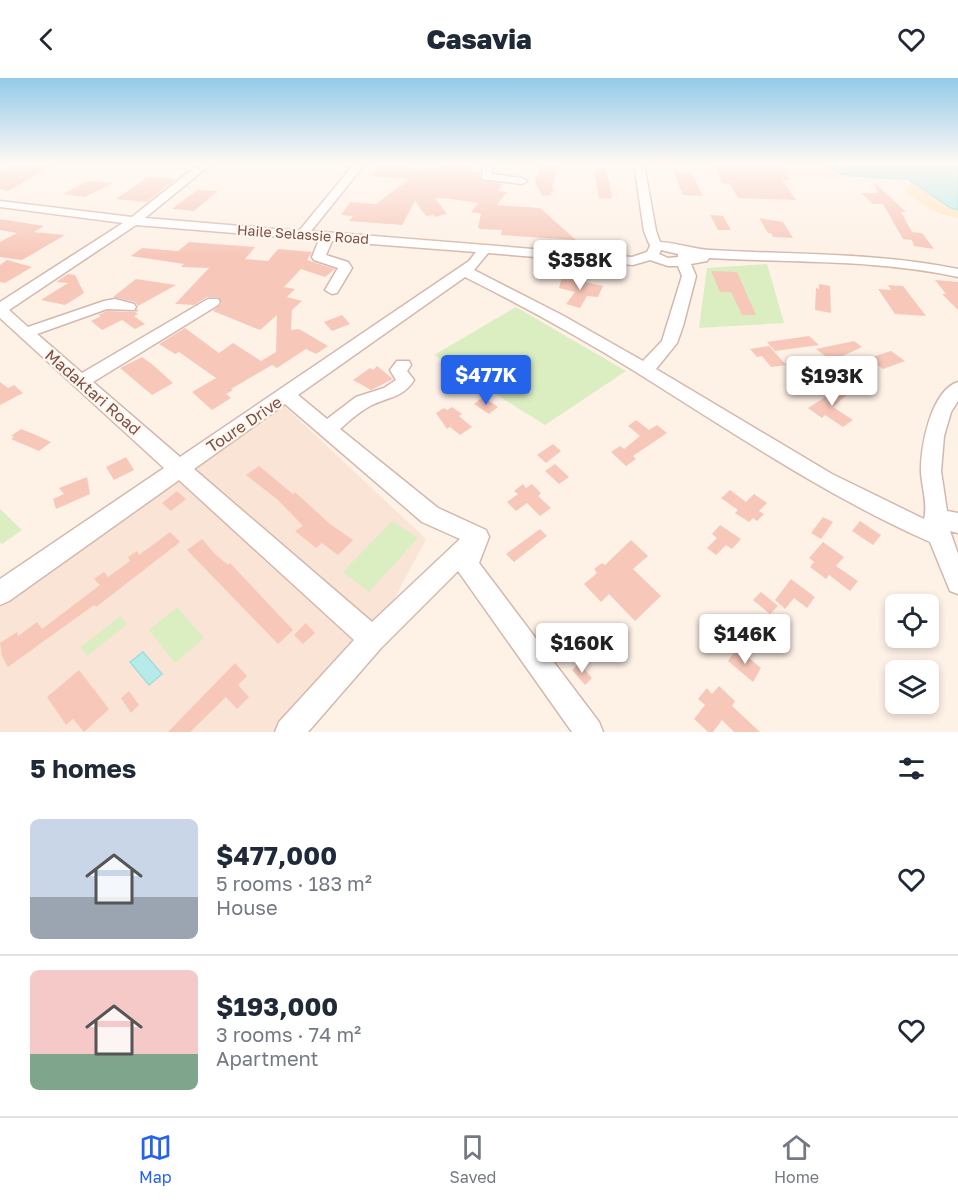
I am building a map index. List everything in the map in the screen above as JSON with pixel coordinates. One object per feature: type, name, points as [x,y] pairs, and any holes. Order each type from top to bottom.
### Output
[{"type":"street","points":[[0,310],[134,221],[167,195]]},
{"type":"street","points":[[303,234],[335,195]]},
{"type":"street","points":[[646,195],[653,246]]},
{"type":"street","name":"Haile Selassie Road","points":[[0,204],[134,221],[662,265],[678,256]]},
{"type":"street","points":[[327,236],[319,257],[344,265],[345,268],[332,290]]},
{"type":"street","points":[[653,246],[678,256],[761,255],[895,261],[958,273]]},
{"type":"street","points":[[633,261],[653,246]]},
{"type":"street","name":"Toure Drive","points":[[0,593],[183,471],[286,395],[474,264],[484,250]]},
{"type":"street","points":[[645,370],[669,343],[675,326],[689,276],[678,256]]},
{"type":"street","points":[[464,271],[518,298],[645,370],[813,475],[884,513],[944,526]]},
{"type":"street","points":[[81,381],[213,302]]},
{"type":"street","points":[[26,333],[104,305],[115,303],[129,307]]},
{"type":"street","name":"Madaktari Road","points":[[0,310],[372,639]]},
{"type":"street","points":[[327,429],[362,403],[384,397],[396,389],[405,380],[398,370],[403,365]]},
{"type":"street","points":[[958,388],[942,410],[934,436],[931,471],[958,583]]},
{"type":"street","points":[[286,395],[430,515],[478,537]]},
{"type":"street","points":[[289,732],[372,639],[478,537]]},
{"type":"street","points":[[478,537],[467,565],[589,732]]},
{"type":"shaded area","points":[[284,406],[426,539],[392,603],[307,732],[0,732],[0,604],[183,474]]},
{"type":"green space","points":[[767,264],[784,323],[699,328],[707,268]]},
{"type":"green space","points":[[516,307],[626,371],[545,425],[434,355]]},
{"type":"green space","points":[[0,509],[22,530],[2,544],[0,542]]},
{"type":"green space","points":[[392,521],[418,538],[369,592],[343,572]]},
{"type":"green space","points":[[177,607],[204,638],[175,663],[149,630]]},
{"type":"green space","points":[[120,616],[127,624],[87,656],[81,647]]},
{"type":"sand","points":[[910,195],[931,195],[958,210],[958,218],[936,212]]},
{"type":"water","points":[[931,195],[958,195],[958,210]]},
{"type":"water","points":[[143,652],[162,674],[149,685],[130,662]]},
{"type":"building","points":[[67,195],[90,195],[85,197]]},
{"type":"building","points":[[123,195],[156,195],[147,202],[116,199]]},
{"type":"building","points":[[191,195],[214,195],[194,211],[172,209]]},
{"type":"building","points":[[389,195],[505,195],[497,205],[540,208],[576,240],[501,235],[502,230],[480,229],[478,227],[481,214],[471,212],[478,203],[450,199],[435,198],[447,214],[434,217],[433,215],[426,216],[415,201],[402,225],[349,221],[353,216],[341,215],[350,202],[376,204]]},
{"type":"building","points":[[598,195],[611,195],[612,197],[610,199],[599,198]]},
{"type":"building","points":[[736,195],[792,195],[796,200],[738,198]]},
{"type":"building","points":[[863,195],[887,195],[906,212],[901,212],[912,232],[922,233],[934,249],[914,246],[912,240],[903,239],[883,204],[873,204]]},
{"type":"building","points":[[710,215],[723,216],[731,230],[718,230]]},
{"type":"building","points":[[759,218],[783,222],[793,238],[773,237]]},
{"type":"building","points":[[0,219],[44,226],[34,232],[65,235],[22,260],[0,257],[0,242],[17,233],[0,230]]},
{"type":"building","points":[[189,242],[255,247],[245,259],[268,261],[278,249],[312,252],[307,260],[335,269],[325,277],[301,269],[284,287],[295,289],[287,297],[302,301],[292,310],[291,330],[299,329],[328,346],[316,354],[306,349],[277,368],[272,365],[231,389],[233,390],[226,394],[231,398],[212,410],[192,392],[216,378],[179,352],[175,354],[159,344],[185,328],[219,353],[233,343],[261,361],[276,352],[277,315],[260,330],[213,311],[222,303],[218,297],[207,297],[194,305],[175,304],[209,268],[181,267],[184,264],[131,256],[142,248],[178,251]]},
{"type":"building","points":[[7,260],[32,267],[5,283],[0,282],[0,265]]},
{"type":"building","points":[[711,271],[737,272],[756,315],[742,315],[731,292],[720,292]]},
{"type":"building","points":[[68,274],[75,275],[84,293],[65,305],[41,300],[68,283],[56,282]]},
{"type":"building","points":[[562,277],[603,286],[598,297],[587,296],[580,308],[566,304],[575,292],[559,288]]},
{"type":"building","points":[[136,279],[176,285],[138,306],[135,302],[113,297]]},
{"type":"building","points":[[935,280],[958,282],[958,310],[942,294],[946,294]]},
{"type":"building","points":[[819,284],[830,286],[831,313],[815,310],[816,288],[819,289]]},
{"type":"building","points":[[888,285],[903,286],[926,316],[895,314],[878,289],[891,290]]},
{"type":"building","points":[[137,309],[139,311],[135,312],[138,314],[134,316],[145,324],[135,329],[122,320],[102,330],[91,321],[107,311],[134,312]]},
{"type":"building","points":[[342,315],[350,324],[332,331],[324,322]]},
{"type":"building","points":[[809,336],[819,345],[775,351],[767,342]]},
{"type":"building","points":[[854,341],[862,347],[832,361],[816,349]]},
{"type":"building","points":[[769,346],[786,365],[771,367],[762,356],[757,357],[750,349]]},
{"type":"building","points":[[891,351],[905,361],[883,369],[869,358]]},
{"type":"building","points":[[142,357],[173,383],[152,395],[120,368]]},
{"type":"building","points":[[377,366],[393,379],[371,390],[353,380],[370,368],[373,370]]},
{"type":"building","points":[[0,382],[8,388],[14,385],[23,393],[0,405]]},
{"type":"building","points":[[841,387],[850,392],[833,407],[853,420],[843,427],[825,415],[822,418],[808,408]]},
{"type":"building","points":[[483,397],[498,407],[489,414],[474,404]]},
{"type":"building","points":[[452,407],[462,414],[459,416],[472,427],[460,435],[450,427],[447,429],[436,413],[444,408],[447,410]]},
{"type":"building","points":[[636,420],[649,430],[657,425],[667,433],[633,456],[636,459],[626,466],[611,452],[620,446],[624,449],[640,436],[628,426]]},
{"type":"building","points":[[21,429],[51,442],[39,451],[11,439],[14,437],[11,436]]},
{"type":"building","points":[[553,444],[561,451],[546,463],[537,455]]},
{"type":"building","points":[[126,457],[134,470],[114,480],[106,467]]},
{"type":"building","points":[[555,464],[569,477],[559,484],[545,471]]},
{"type":"building","points":[[259,466],[293,494],[295,492],[330,524],[353,540],[338,555],[322,543],[316,548],[295,531],[303,526],[278,500],[246,475]]},
{"type":"building","points":[[87,477],[90,494],[56,509],[53,499],[64,494],[59,488]]},
{"type":"building","points":[[523,484],[526,488],[532,484],[541,493],[538,496],[551,508],[540,516],[527,503],[516,511],[507,502],[518,494],[514,491]]},
{"type":"building","points":[[730,490],[746,502],[754,494],[767,503],[759,511],[764,514],[757,521],[753,518],[749,522],[735,513],[738,510],[721,498]]},
{"type":"building","points":[[177,491],[186,499],[171,511],[162,503]]},
{"type":"building","points":[[823,517],[833,522],[821,539],[811,533]]},
{"type":"building","points":[[860,521],[881,535],[873,545],[852,531]]},
{"type":"building","points":[[720,525],[741,539],[732,549],[726,545],[716,555],[707,548],[717,538],[712,534]]},
{"type":"building","points":[[540,529],[547,536],[514,562],[506,554]]},
{"type":"building","points":[[170,532],[180,542],[96,607],[94,605],[8,667],[2,656],[0,643],[17,632],[18,636],[37,622],[42,629],[100,585],[94,579],[104,572],[108,577],[130,561],[128,557],[137,551],[139,555]]},
{"type":"building","points":[[202,539],[215,554],[228,565],[230,563],[293,630],[278,644],[187,550]]},
{"type":"building","points":[[631,540],[648,556],[633,569],[661,596],[635,621],[609,594],[601,602],[584,584],[597,573],[594,569],[602,563],[605,565]]},
{"type":"building","points":[[823,542],[844,557],[836,566],[858,581],[850,591],[829,575],[826,579],[810,567],[814,562],[809,558]]},
{"type":"building","points":[[791,579],[815,597],[807,608],[794,598],[785,609],[775,600]]},
{"type":"building","points":[[761,592],[778,606],[770,614],[753,600]]},
{"type":"building","points":[[306,623],[315,633],[303,644],[294,635]]},
{"type":"building","points":[[737,648],[761,668],[753,682],[728,661]]},
{"type":"building","points":[[235,663],[247,676],[238,685],[249,697],[237,709],[226,697],[190,732],[168,732]]},
{"type":"building","points":[[579,663],[592,678],[585,685],[572,670]]},
{"type":"building","points":[[79,670],[109,709],[84,732],[73,719],[66,725],[47,697]]},
{"type":"building","points":[[719,686],[735,701],[732,706],[760,732],[734,732],[722,720],[713,732],[708,732],[694,719],[705,705],[698,699],[707,688],[712,694]]},
{"type":"building","points":[[129,691],[139,705],[131,713],[121,698]]}]
